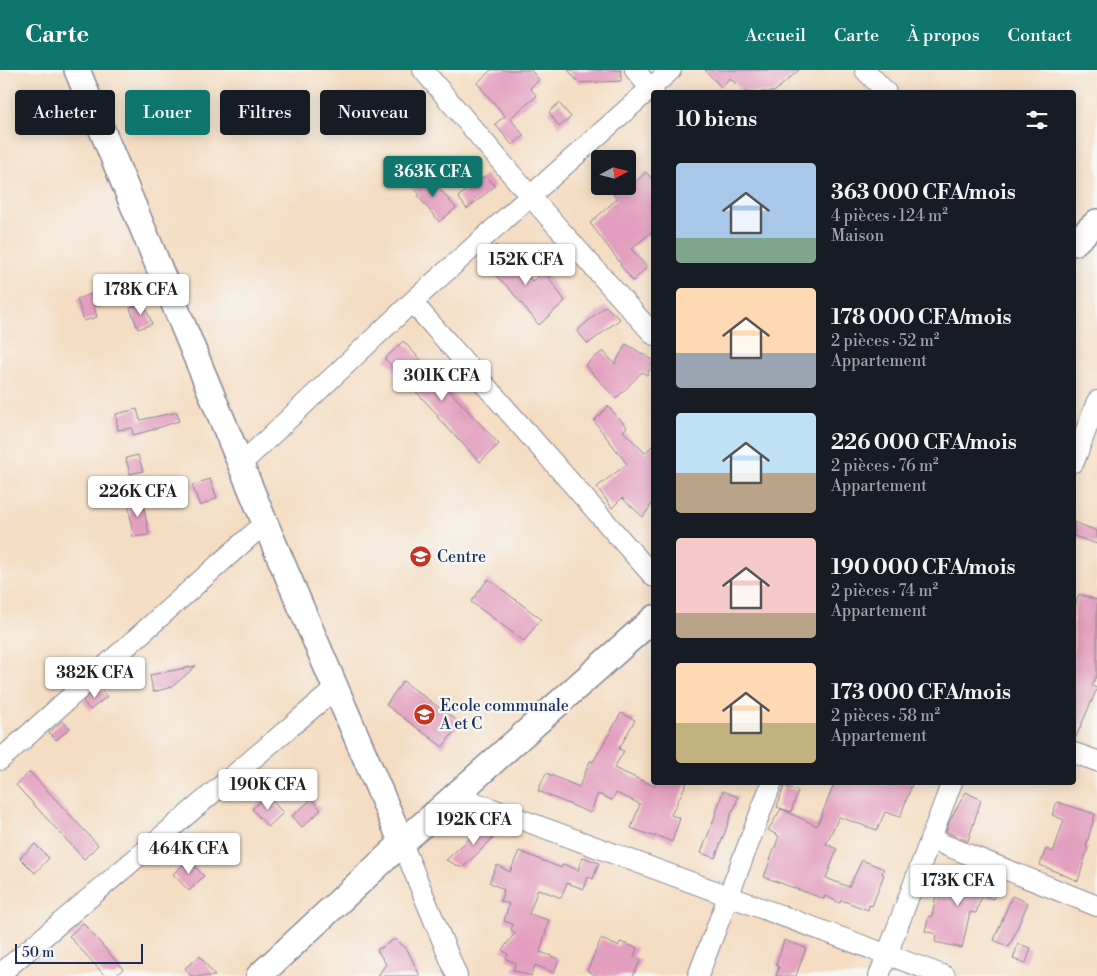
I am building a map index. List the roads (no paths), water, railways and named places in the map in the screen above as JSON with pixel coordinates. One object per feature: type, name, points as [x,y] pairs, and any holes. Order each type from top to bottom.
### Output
[{"type":"main road","points":[[77,70],[265,523],[402,843]]},
{"type":"main road","points":[[259,976],[402,843],[651,621]]},
{"type":"street","points":[[423,70],[530,196],[651,331]]},
{"type":"street","points":[[635,70],[651,90]]},
{"type":"street","points":[[653,90],[671,70]]},
{"type":"street","points":[[865,70],[884,90]]},
{"type":"street","points":[[241,464],[412,302],[530,196],[651,92]]},
{"type":"street","points":[[412,302],[651,574]]},
{"type":"street","points":[[1076,457],[1097,401]]},
{"type":"street","points":[[0,760],[265,523]]},
{"type":"street","points":[[0,974],[336,688]]},
{"type":"street","points":[[1076,754],[1097,761]]},
{"type":"street","points":[[698,976],[771,785]]},
{"type":"street","points":[[879,976],[951,785]]},
{"type":"street","points":[[456,795],[945,976]]},
{"type":"street","points":[[930,839],[1097,906]]},
{"type":"street","points":[[402,843],[457,976]]},
{"type":"place","name":"Centre","points":[[421,556]]},
{"type":"place","name":"Ecole communale A et C","points":[[424,714]]}]
